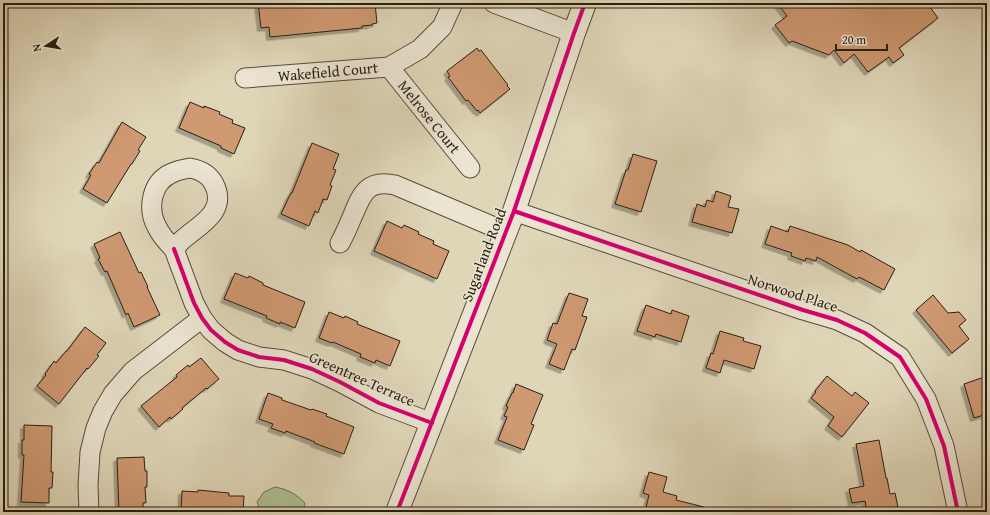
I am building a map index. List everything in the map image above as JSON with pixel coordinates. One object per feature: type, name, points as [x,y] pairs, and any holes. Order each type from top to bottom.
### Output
[{"type":"street","name":"Wakefield Court","points":[[245,78],[389,66],[420,49],[442,27],[453,3]]},
{"type":"street","points":[[494,3],[574,33]]},
{"type":"street","name":"Sugarland Road","points":[[398,512],[514,211],[585,3]]},
{"type":"street","name":"Melrose Court","points":[[389,66],[470,168]]},
{"type":"street","points":[[340,243],[361,196],[368,188],[377,184],[386,183],[395,185],[506,232]]},
{"type":"street","name":"Norwood Place","points":[[514,211],[803,310],[838,320],[865,333],[900,357],[926,399],[944,446],[958,512]]},
{"type":"street","name":"Greentree Terrace","points":[[174,249],[194,303],[202,318],[211,330],[225,342],[238,350],[259,357],[284,360],[312,369],[380,403],[432,423]]},
{"type":"street","points":[[89,512],[88,485],[90,452],[96,428],[103,411],[113,394],[133,371],[202,318]]},
{"type":"green space","points":[[275,487],[283,489],[302,500],[305,503],[304,512],[261,512],[257,502],[264,492]]},
{"type":"building","points":[[258,3],[375,3],[377,23],[362,26],[362,28],[270,37],[269,27],[261,28]]},
{"type":"building","points":[[777,3],[927,3],[938,18],[899,48],[904,55],[893,63],[889,57],[868,72],[854,54],[844,63],[834,50],[829,55],[792,41],[789,43],[775,25],[787,16]]},
{"type":"building","points":[[477,48],[479,51],[481,50],[510,89],[480,113],[468,100],[466,101],[448,77],[450,76],[447,71]]},
{"type":"building","points":[[190,102],[204,108],[204,106],[220,112],[219,114],[233,120],[232,123],[245,128],[234,154],[221,148],[221,146],[179,128]]},
{"type":"building","points":[[122,122],[146,137],[138,150],[140,151],[107,203],[83,189],[91,175],[89,174],[97,162],[99,163]]},
{"type":"building","points":[[312,143],[339,154],[333,169],[336,170],[330,185],[332,186],[327,200],[323,199],[318,213],[315,211],[309,226],[281,214],[292,193]]},
{"type":"building","points":[[633,154],[657,161],[641,212],[615,204]]},
{"type":"building","points":[[716,191],[731,196],[728,207],[739,209],[732,233],[692,222],[697,204],[705,207],[707,200],[713,202]]},
{"type":"building","points":[[387,221],[402,228],[404,225],[419,232],[418,234],[434,241],[433,244],[449,251],[437,279],[374,251]]},
{"type":"building","points":[[771,226],[788,232],[790,226],[848,245],[860,252],[861,250],[895,269],[884,290],[859,277],[857,279],[817,257],[816,261],[806,258],[805,261],[791,256],[792,253],[765,244]]},
{"type":"building","points":[[120,232],[139,273],[141,272],[160,315],[134,327],[128,313],[126,315],[107,271],[105,272],[98,259],[100,258],[94,244]]},
{"type":"building","points":[[235,273],[248,278],[249,276],[263,283],[263,285],[305,302],[295,328],[280,322],[280,324],[266,318],[267,316],[224,299]]},
{"type":"building","points":[[569,293],[588,299],[582,316],[587,317],[575,350],[572,349],[564,370],[549,364],[557,344],[547,340],[553,323],[557,324]]},
{"type":"building","points":[[933,295],[948,313],[959,312],[966,320],[959,326],[969,339],[952,353],[916,310]]},
{"type":"building","points":[[646,305],[671,314],[672,310],[689,316],[681,342],[656,334],[655,337],[637,331]]},
{"type":"building","points":[[329,312],[344,318],[345,316],[358,322],[357,324],[400,341],[390,366],[376,360],[375,363],[360,357],[361,354],[333,342],[332,343],[319,338]]},
{"type":"building","points":[[85,327],[106,343],[97,355],[99,356],[88,369],[87,368],[59,404],[37,386],[46,375],[45,374],[54,361],[56,363],[67,351]]},
{"type":"building","points":[[720,331],[744,338],[743,341],[761,346],[754,369],[724,360],[720,373],[706,368],[711,353],[713,354]]},
{"type":"building","points":[[201,358],[219,379],[182,408],[183,409],[171,419],[170,417],[159,427],[141,406],[177,377],[176,375],[188,365],[189,367]]},
{"type":"building","points":[[827,376],[852,396],[855,392],[869,403],[842,437],[828,426],[834,417],[811,398]]},
{"type":"building","points":[[987,376],[987,414],[974,418],[964,384]]},
{"type":"building","points":[[516,384],[543,395],[531,424],[534,425],[524,450],[498,440],[507,417],[504,416],[508,407],[506,406]]},
{"type":"building","points":[[268,393],[282,398],[282,400],[327,414],[326,416],[354,427],[344,454],[286,431],[285,433],[271,428],[273,424],[259,419]]},
{"type":"building","points":[[24,425],[52,426],[51,472],[53,472],[52,488],[49,488],[49,503],[21,502],[24,455],[22,455],[22,440],[24,440]]},
{"type":"building","points":[[879,440],[890,494],[895,493],[899,512],[867,512],[865,501],[852,503],[849,489],[864,486],[856,444]]},
{"type":"building","points":[[144,457],[145,471],[147,471],[147,487],[145,487],[146,503],[143,503],[143,512],[119,512],[117,458]]},
{"type":"building","points":[[649,472],[667,477],[663,492],[677,496],[676,500],[704,507],[703,512],[645,512],[649,495],[643,493]]},
{"type":"building","points":[[198,490],[229,493],[229,496],[244,496],[243,512],[181,512],[182,491],[198,492]]},
{"type":"cycle path","points":[[397,512],[514,211],[585,3]]},
{"type":"cycle path","points":[[514,211],[803,310],[837,320],[865,333],[900,357],[926,399],[944,446],[958,512]]},
{"type":"cycle path","points":[[174,249],[194,303],[202,318],[211,330],[225,342],[238,350],[259,357],[284,360],[312,369],[379,403],[432,423]]}]
